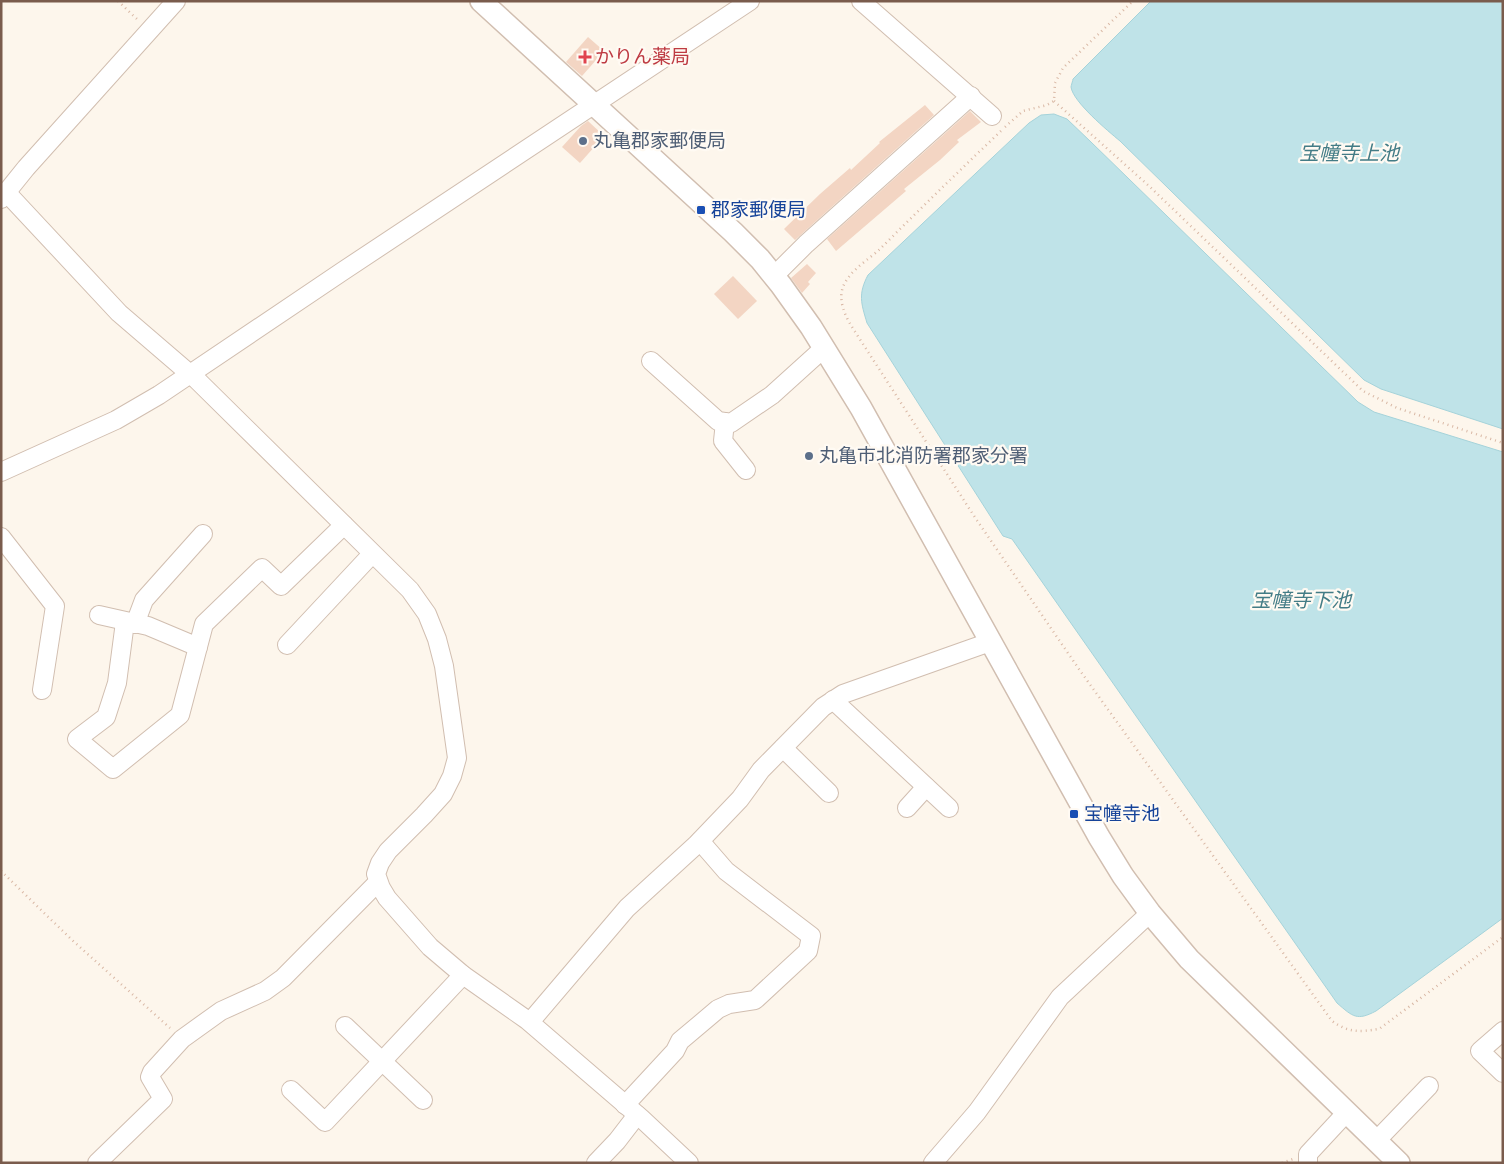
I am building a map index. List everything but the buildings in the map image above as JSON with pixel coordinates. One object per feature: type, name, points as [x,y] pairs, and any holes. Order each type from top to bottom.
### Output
[{"type":"street","points":[[176,1],[26,168],[4,196],[119,313],[189,374],[279,460],[415,597],[427,614],[437,639],[444,666],[457,758],[452,776],[442,794],[384,858],[376,874],[378,882],[387,898],[430,947],[463,975],[530,1022],[689,1163]]},
{"type":"street","points":[[481,1],[733,232],[774,276],[806,320],[860,408],[1098,837],[1123,876],[1150,913],[1190,958],[1399,1163]]},
{"type":"street","points":[[1,472],[116,420],[159,395],[342,271],[750,1]]},
{"type":"street","points":[[861,1],[992,116]]},
{"type":"street","points":[[774,276],[806,244],[970,96]]},
{"type":"street","points":[[651,361],[718,422],[731,423],[772,395],[824,348]]},
{"type":"street","points":[[725,422],[723,440],[746,470]]},
{"type":"street","points":[[203,534],[144,600],[130,623],[117,683],[106,717],[77,739],[113,768],[180,716],[204,624],[262,568],[281,586],[344,525]]},
{"type":"street","points":[[1,537],[55,606],[42,690]]},
{"type":"street","points":[[288,645],[372,554]]},
{"type":"street","points":[[99,615],[148,626],[198,647]]},
{"type":"street","points":[[530,1022],[627,908],[700,841],[740,799],[761,770],[823,707],[843,694],[990,642]]},
{"type":"street","points":[[833,700],[949,808]]},
{"type":"street","points":[[783,748],[829,793]]},
{"type":"street","points":[[907,808],[926,787]]},
{"type":"street","points":[[596,1163],[617,1141],[631,1110],[680,1042],[718,1009],[729,1004],[755,1000],[808,951],[811,936],[726,871],[700,841]]},
{"type":"street","points":[[98,1163],[163,1099],[150,1077],[152,1072],[182,1039],[221,1011],[265,991],[283,978],[378,882]]},
{"type":"street","points":[[938,1161],[977,1112],[1060,997],[1150,913]]},
{"type":"street","points":[[291,1090],[325,1122],[463,975]]},
{"type":"street","points":[[345,1026],[423,1100]]},
{"type":"street","points":[[1503,1031],[1480,1051],[1503,1073]]},
{"type":"street","points":[[1377,1140],[1429,1086]]},
{"type":"street","points":[[1308,1163],[1308,1154],[1347,1112]]},
{"type":"path","points":[[1054,101],[1055,83],[1063,68],[1133,1]]},
{"type":"path","points":[[1054,101],[1149,186],[1363,391],[1396,408],[1503,443]]},
{"type":"path","points":[[1054,101],[1047,105],[1023,111],[1016,116],[848,278],[842,289],[844,315],[976,519],[1081,672],[1332,1021],[1344,1029],[1360,1032],[1379,1030],[1503,937]]},
{"type":"path","points":[[1,872],[72,940],[182,1039]]},
{"type":"water","name":"宝幢寺上池","points":[[1151,1],[1503,1],[1503,429],[1381,389],[1364,380],[1120,141],[1092,116],[1078,100],[1071,87],[1073,79]]},
{"type":"water","name":"宝幢寺下池","points":[[1054,114],[1067,119],[1358,402],[1374,412],[1503,452],[1503,918],[1370,1014],[1360,1017],[1355,1016],[1337,1003],[1012,539],[1003,536],[867,323],[861,299],[868,275],[1029,123],[1041,115]]},
{"type":"place","name":"かりん薬局","points":[[585,57]]},
{"type":"place","name":"丸亀郡家郵便局","points":[[583,141]]},
{"type":"place","name":"郡家郵便局","points":[[701,210]]},
{"type":"place","name":"丸亀市北消防署郡家分署","points":[[809,456]]},
{"type":"place","name":"宝幢寺池","points":[[1074,814]]}]
